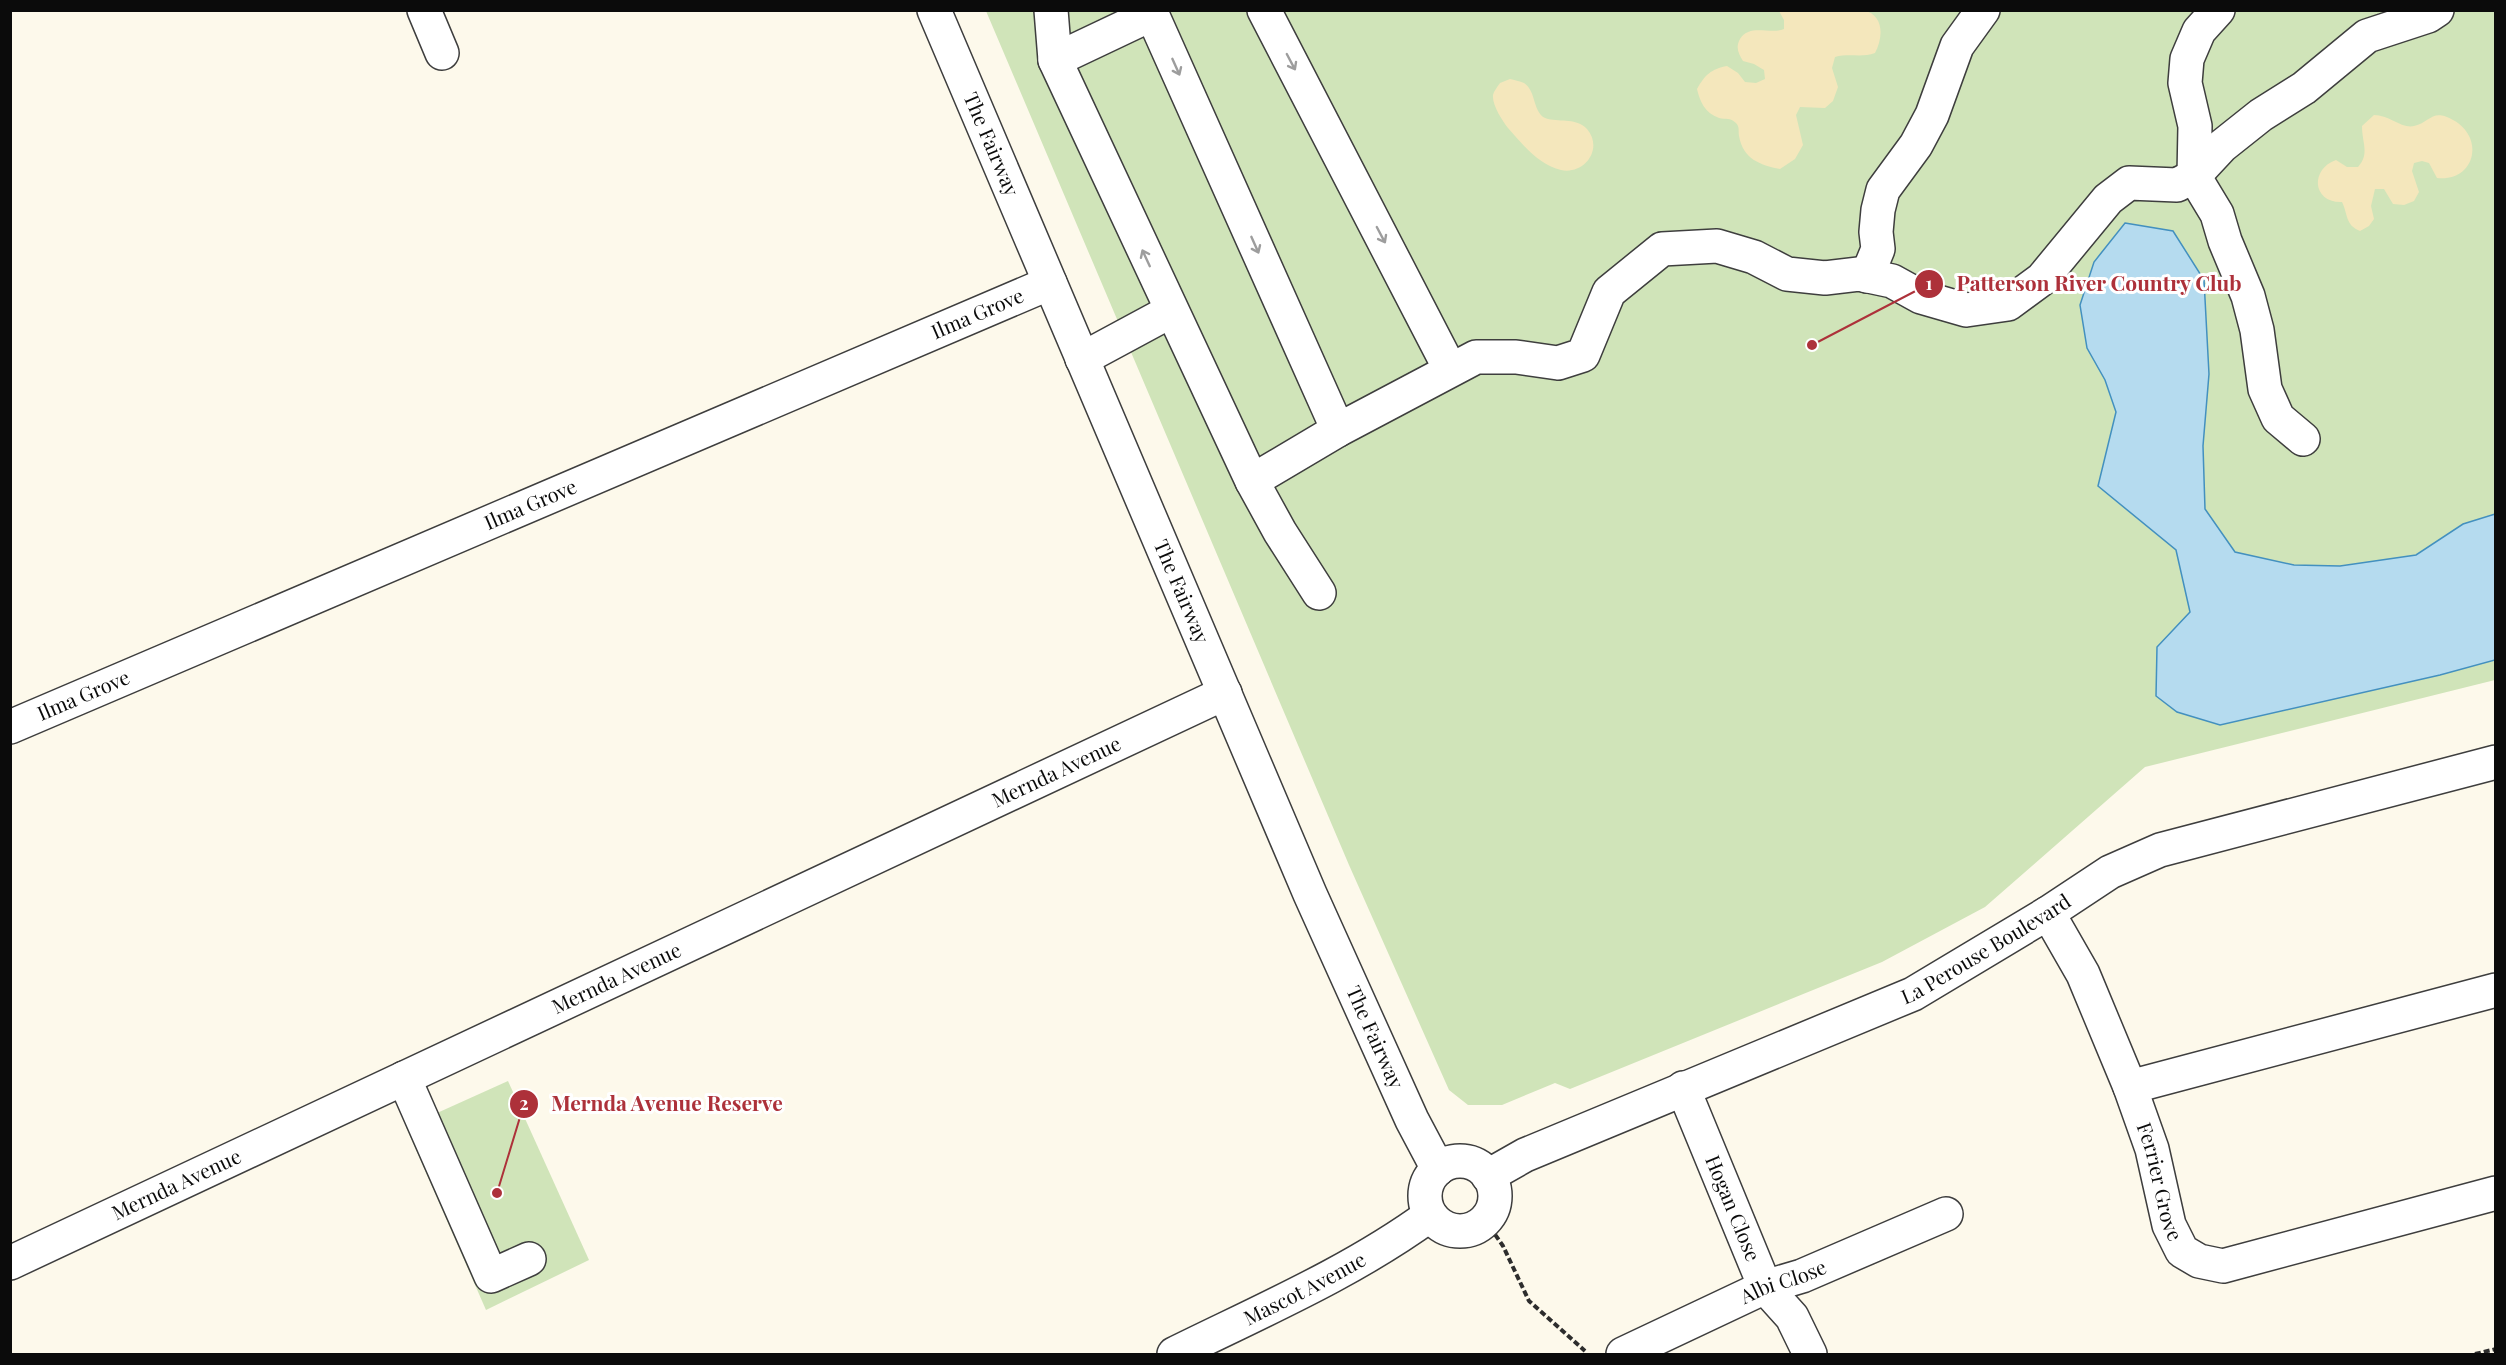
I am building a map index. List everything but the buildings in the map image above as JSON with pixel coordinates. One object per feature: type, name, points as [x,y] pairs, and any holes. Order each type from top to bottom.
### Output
[{"type":"street","points":[[424,10],[442,52]]},
{"type":"street","name":"The Fairway","points":[[934,10],[1377,1044],[1412,1120],[1438,1168]]},
{"type":"street","points":[[1051,10],[1055,60],[1252,481],[1280,532],[1319,594]]},
{"type":"street","points":[[1264,10],[1450,369]]},
{"type":"street","points":[[1867,276],[1878,249],[1876,232],[1883,190],[1916,146],[1932,115],[1957,46],[1983,10]]},
{"type":"street","points":[[2218,10],[2199,31],[2187,59],[2185,83],[2195,126],[2194,176],[2217,214],[2225,241],[2248,296],[2257,330],[2265,389],[2278,418],[2303,439]]},
{"type":"street","points":[[1252,481],[1338,430],[1476,357],[1516,357],[1558,363],[1583,355],[1609,292],[1662,249],[1717,246],[1754,257],[1787,274],[1825,278],[1859,274],[1892,281],[1921,297],[1966,310],[2008,304],[2042,279],[2108,199],[2129,183],[2177,185],[2194,176],[2222,146],[2261,115],[2304,88],[2367,36],[2428,16],[2437,10]]},
{"type":"street","points":[[1055,60],[1154,12],[1338,430]]},
{"type":"street","name":"Ilma Grove","points":[[10,727],[1050,283]]},
{"type":"street","points":[[1082,359],[1171,311]]},
{"type":"street","name":"Mernda Avenue","points":[[10,1263],[1225,693]]},
{"type":"street","name":"La Perouse Boulevard","points":[[1488,1176],[1526,1155],[1913,994],[2048,913],[2110,872],[2160,850],[2496,762]]},
{"type":"street","name":"Ferrier Grove","points":[[2048,913],[2083,974],[2130,1087],[2152,1149],[2169,1225],[2181,1251],[2199,1262],[2223,1266],[2496,1193]]},
{"type":"street","points":[[2130,1087],[2496,990]]},
{"type":"street","points":[[404,1078],[492,1276],[529,1259]]},
{"type":"street","name":"Hogan Close","points":[[1683,1088],[1765,1287],[1792,1317],[1810,1354]]},
{"type":"street","points":[[1450,1162],[1467,1162],[1475,1164],[1488,1176],[1495,1192],[1494,1203],[1485,1221],[1468,1231],[1458,1231],[1449,1230],[1440,1225],[1430,1215],[1425,1192],[1429,1179],[1438,1168],[1450,1162]]},
{"type":"street","name":"Albi Close","points":[[1623,1354],[1765,1287],[1802,1276],[1946,1214]]},
{"type":"street","name":"Mascot Avenue","points":[[1174,1354],[1325,1279],[1403,1235],[1430,1215]]},
{"type":"path","points":[[1485,1221],[1503,1246],[1529,1301],[1588,1354]]},
{"type":"path","points":[[2475,1354],[2496,1349]]},
{"type":"green space","points":[[986,11],[2495,11],[2495,680],[2145,767],[1985,907],[1882,962],[1570,1089],[1555,1083],[1502,1105],[1468,1105],[1449,1090],[1349,865]]},
{"type":"green space","points":[[508,1081],[589,1260],[486,1310],[406,1127]]},
{"type":"sand","points":[[1863,10],[1875,17],[1879,22],[1881,34],[1875,53],[1835,57],[1832,68],[1838,87],[1833,101],[1825,108],[1800,107],[1796,115],[1803,145],[1795,159],[1780,169],[1759,163],[1744,150],[1736,123],[1710,113],[1702,103],[1697,89],[1709,73],[1727,66],[1738,73],[1745,82],[1756,83],[1765,79],[1764,70],[1743,61],[1738,45],[1744,34],[1749,32],[1784,29],[1784,20],[1779,11]]},
{"type":"sand","points":[[1510,79],[1522,82],[1528,87],[1543,117],[1579,123],[1587,129],[1592,137],[1593,145],[1589,159],[1584,164],[1577,169],[1553,168],[1532,154],[1519,141],[1500,117],[1493,99],[1500,83]]},
{"type":"sand","points":[[2374,115],[2409,126],[2440,115],[2453,120],[2469,137],[2472,157],[2468,166],[2460,173],[2450,177],[2437,178],[2429,163],[2422,161],[2414,163],[2412,171],[2419,192],[2414,201],[2404,205],[2393,204],[2384,189],[2375,189],[2371,206],[2374,219],[2369,226],[2360,231],[2349,222],[2342,202],[2332,201],[2325,197],[2318,185],[2322,170],[2328,164],[2336,160],[2347,167],[2358,167],[2362,162],[2365,153],[2362,126]]},
{"type":"water","points":[[2125,223],[2173,231],[2204,280],[2209,374],[2203,446],[2205,509],[2235,552],[2294,565],[2340,566],[2416,555],[2463,524],[2495,514],[2495,660],[2440,675],[2220,725],[2177,712],[2156,696],[2157,647],[2190,612],[2176,550],[2098,486],[2116,412],[2105,380],[2087,348],[2080,305],[2094,262]]},
{"type":"place","name":"Patterson River Country Club","points":[[1812,345]]},
{"type":"place","name":"Mernda Avenue Reserve","points":[[497,1193]]}]
